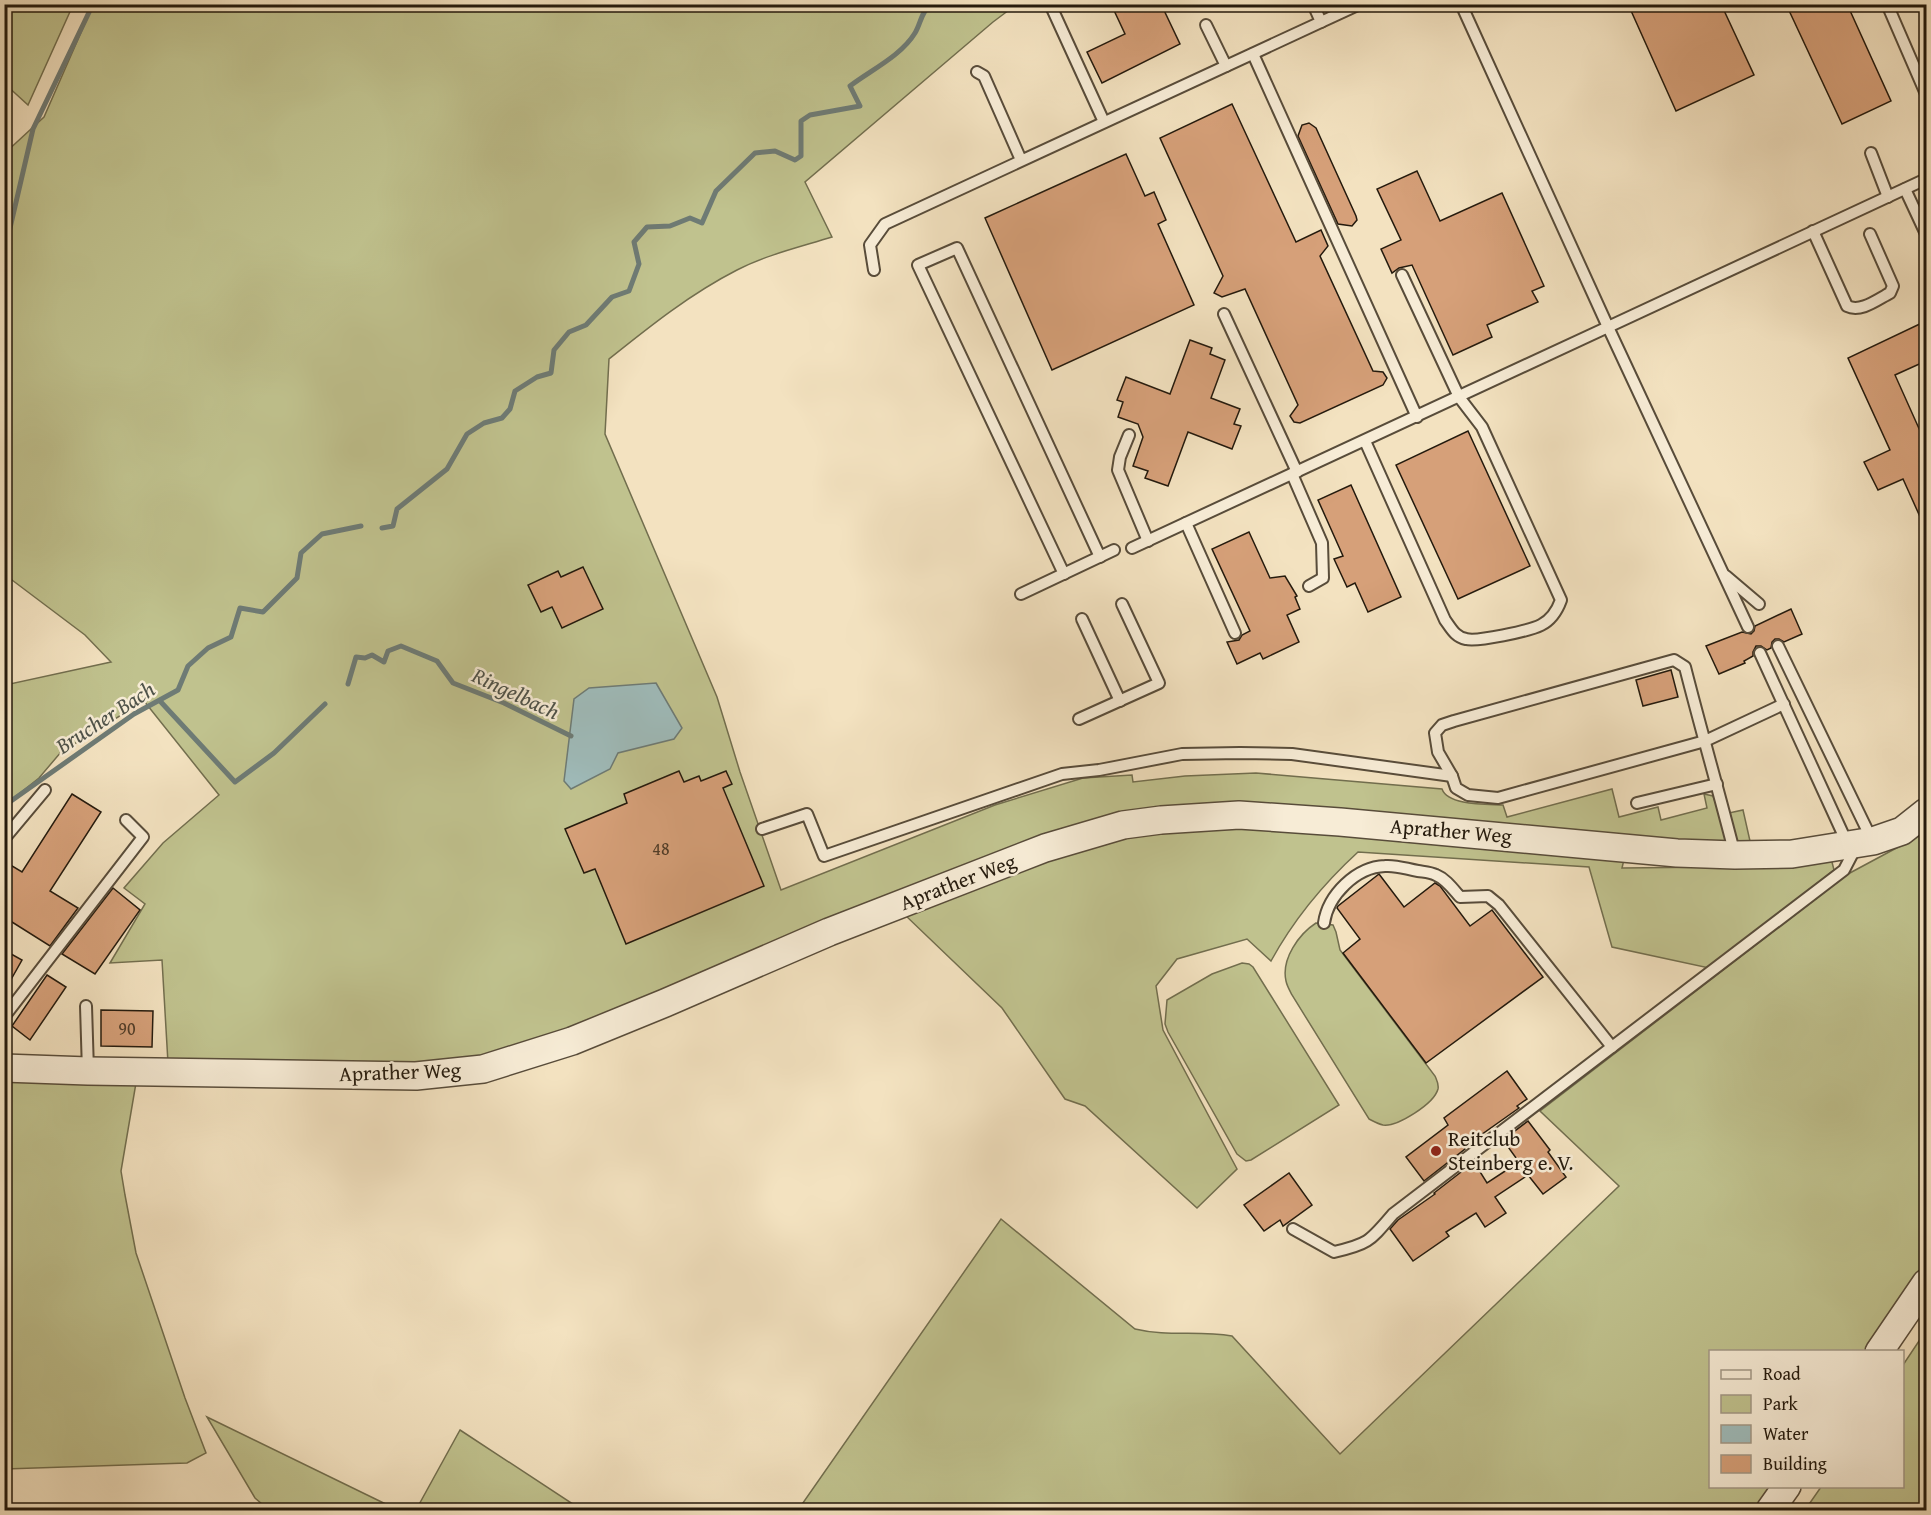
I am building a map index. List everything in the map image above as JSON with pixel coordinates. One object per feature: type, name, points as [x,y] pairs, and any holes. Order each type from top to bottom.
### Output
[{"type":"street","name":"Aprather Weg","points":[[4,1068],[416,1076],[483,1069],[572,1041],[665,1004],[829,932],[1045,848],[1123,825],[1151,821],[1239,815],[1378,825],[1677,853],[1735,855],[1792,854],[1860,843],[1902,831],[1926,812]]},
{"type":"street","points":[[1880,1350],[1926,1283]]},
{"type":"street","points":[[1770,1510],[1786,1488]]},
{"type":"lane","points":[[1050,4],[1104,122]]},
{"type":"lane","points":[[1313,4],[1321,22]]},
{"type":"lane","points":[[874,270],[870,245],[885,224],[1360,4]]},
{"type":"lane","points":[[1461,4],[1748,627]]},
{"type":"lane","points":[[1887,4],[1926,94]]},
{"type":"lane","points":[[1206,25],[1226,66]]},
{"type":"lane","points":[[1252,54],[1417,417]]},
{"type":"lane","points":[[976,72],[984,76],[1021,160]]},
{"type":"lane","points":[[1871,153],[1888,197]]},
{"type":"lane","points":[[1132,548],[1926,179]]},
{"type":"lane","points":[[1905,189],[1926,234]]},
{"type":"lane","points":[[1813,231],[1847,306],[1858,309],[1890,293],[1893,286],[1870,234]]},
{"type":"lane","points":[[1064,574],[918,265],[957,248],[1100,557]]},
{"type":"lane","points":[[1365,441],[1445,620],[1453,632],[1464,639],[1476,640],[1532,629],[1542,625],[1557,612],[1561,600],[1482,427],[1460,397],[1402,275]]},
{"type":"lane","points":[[1224,314],[1322,543],[1323,578],[1309,586]]},
{"type":"lane","points":[[1129,435],[1120,457],[1118,470],[1148,541]]},
{"type":"lane","points":[[1186,523],[1235,633]]},
{"type":"lane","points":[[1021,594],[1114,550]]},
{"type":"lane","points":[[1723,574],[1759,604]]},
{"type":"lane","points":[[1079,719],[1159,683],[1122,604]]},
{"type":"lane","points":[[1082,619],[1120,701]]},
{"type":"lane","points":[[1778,646],[1860,843]]},
{"type":"lane","points":[[1760,653],[1784,704],[1860,843]]},
{"type":"lane","points":[[1735,855],[1717,784],[1705,741],[1684,667],[1674,660],[1442,725],[1435,733],[1438,752],[1456,788],[1468,795],[1498,798],[1705,741],[1784,704]]},
{"type":"lane","points":[[1770,673],[1787,663]]},
{"type":"lane","points":[[762,829],[807,814],[824,856],[1062,774],[1099,770],[1182,754],[1292,754],[1452,776]]},
{"type":"lane","points":[[1637,804],[1717,784]]},
{"type":"lane","points":[[4,839],[45,790]]},
{"type":"lane","points":[[4,1017],[143,837],[126,820]]},
{"type":"lane","points":[[1293,1229],[1334,1251],[1358,1246],[1372,1239],[1393,1214],[1844,870],[1860,843]]},
{"type":"lane","points":[[1324,923],[1325,912],[1336,893],[1359,874],[1383,866],[1406,867],[1434,874],[1443,879],[1460,897],[1488,896],[1499,905],[1518,928],[1612,1047]]},
{"type":"lane","points":[[86,1006],[88,1071]]},
{"type":"green space","points":[[1017,4],[805,182],[832,237],[760,260],[720,279],[670,312],[609,359],[605,434],[717,697],[781,890],[995,805],[1083,778],[1132,775],[1133,782],[1185,776],[1256,773],[1442,789],[1452,799],[1479,804],[1503,805],[1507,817],[1612,789],[1619,817],[1658,807],[1661,820],[1707,808],[1704,794],[1713,796],[1720,815],[1743,810],[1750,841],[1695,843],[1629,838],[1622,868],[1717,867],[1831,858],[1834,870],[1709,968],[1612,947],[1589,867],[1358,852],[1310,903],[1289,931],[1271,961],[1247,939],[1177,959],[1156,986],[1163,1030],[1237,1169],[1197,1208],[1085,1106],[1065,1099],[1002,1008],[904,914],[463,1082],[168,1063],[162,960],[110,963],[145,904],[124,888],[163,843],[219,795],[144,701],[61,752],[39,778],[5,805],[5,685],[111,662],[85,635],[4,574],[5,153],[44,117],[93,5]]},
{"type":"green space","points":[[4,5],[73,5],[28,105],[5,84]]},
{"type":"green space","points":[[1926,829],[1926,1269],[1870,1350],[1709,1350],[1709,1488],[1774,1488],[1758,1510],[798,1510],[1001,1219],[1135,1329],[1159,1333],[1232,1336],[1340,1454],[1619,1186],[1540,1111],[1848,874],[1915,838]]},
{"type":"green space","points":[[1316,923],[1333,925],[1340,950],[1435,1076],[1438,1089],[1435,1095],[1423,1108],[1397,1122],[1383,1125],[1369,1119],[1288,987],[1285,973],[1289,956],[1298,940]]},
{"type":"green space","points":[[1242,963],[1253,967],[1339,1105],[1246,1161],[1237,1154],[1165,1024],[1167,1000],[1212,974]]},
{"type":"green space","points":[[4,1082],[136,1083],[121,1171],[136,1253],[206,1453],[187,1463],[5,1469]]},
{"type":"green space","points":[[1923,1335],[1926,1338],[1926,1510],[1805,1510],[1820,1488],[1904,1488],[1904,1364]]},
{"type":"green space","points":[[207,1417],[398,1510],[269,1510],[255,1498]]},
{"type":"green space","points":[[460,1430],[582,1510],[416,1510]]},
{"type":"water","points":[[656,683],[682,728],[674,739],[618,753],[610,769],[571,789],[564,781],[574,699],[589,688]]},
{"type":"building","points":[[1111,4],[1161,4],[1180,44],[1102,83],[1087,52],[1125,34]]},
{"type":"building","points":[[1628,4],[1721,4],[1754,75],[1676,111]]},
{"type":"building","points":[[1786,4],[1847,4],[1891,101],[1842,124]]},
{"type":"building","points":[[1232,104],[1296,242],[1321,230],[1328,246],[1320,256],[1373,371],[1383,372],[1387,378],[1383,385],[1300,423],[1294,422],[1290,416],[1298,405],[1245,289],[1222,297],[1214,293],[1223,276],[1160,138]]},
{"type":"building","points":[[1309,123],[1316,128],[1356,216],[1357,220],[1352,226],[1338,224],[1298,136],[1302,125]]},
{"type":"building","points":[[1126,154],[1145,196],[1154,192],[1166,220],[1158,224],[1194,305],[1052,370],[985,218]]},
{"type":"building","points":[[1417,171],[1440,221],[1502,193],[1544,286],[1532,291],[1538,302],[1487,325],[1492,337],[1453,355],[1412,265],[1399,268],[1392,273],[1381,249],[1401,240],[1377,189]]},
{"type":"building","points":[[1926,321],[1926,361],[1895,375],[1921,433],[1926,430],[1926,530],[1903,479],[1878,490],[1864,462],[1890,450],[1848,358]]},
{"type":"building","points":[[1190,340],[1212,348],[1210,354],[1225,360],[1211,398],[1240,409],[1234,424],[1241,426],[1232,449],[1188,432],[1168,486],[1145,478],[1148,471],[1133,466],[1143,437],[1138,424],[1118,417],[1123,402],[1117,400],[1126,377],[1170,394]]},
{"type":"building","points":[[1468,431],[1530,566],[1458,599],[1396,465]]},
{"type":"building","points":[[1351,485],[1401,597],[1368,612],[1355,583],[1347,587],[1334,559],[1343,556],[1318,500]]},
{"type":"building","points":[[1249,532],[1270,578],[1285,576],[1297,596],[1295,597],[1300,609],[1287,615],[1299,642],[1263,659],[1260,653],[1237,664],[1227,642],[1239,640],[1242,635],[1250,631],[1212,549]]},
{"type":"building","points":[[583,567],[603,609],[562,628],[552,607],[541,612],[528,585],[558,571],[561,577]]},
{"type":"building","points":[[1791,609],[1802,634],[1784,642],[1775,639],[1771,648],[1767,650],[1756,646],[1753,656],[1744,661],[1745,663],[1719,674],[1706,646],[1742,632],[1751,634],[1755,626]]},
{"type":"building","points":[[1671,670],[1678,697],[1643,706],[1636,680]]},
{"type":"building","points":[[679,771],[684,782],[699,776],[701,781],[726,771],[732,784],[723,788],[764,886],[626,944],[595,869],[584,873],[565,829],[627,803],[624,794]]},
{"type":"building","points":[[72,794],[101,812],[50,891],[78,908],[50,946],[4,917],[4,861],[22,872]]},
{"type":"building","points":[[1379,874],[1404,907],[1435,883],[1440,886],[1470,926],[1492,910],[1543,977],[1426,1063],[1343,953],[1360,939],[1337,908]]},
{"type":"building","points":[[113,888],[140,910],[95,974],[62,954]]},
{"type":"building","points":[[4,950],[22,960],[4,992]]},
{"type":"building","points":[[47,975],[66,987],[30,1040],[12,1026]]},
{"type":"building","points":[[101,1010],[153,1011],[152,1047],[101,1046]]},
{"type":"building","points":[[1507,1071],[1527,1099],[1517,1106],[1519,1108],[1464,1147],[1465,1149],[1424,1181],[1406,1157],[1448,1125],[1444,1118]]},
{"type":"building","points":[[1528,1121],[1550,1150],[1548,1152],[1566,1177],[1543,1194],[1528,1175],[1495,1197],[1506,1213],[1485,1227],[1476,1213],[1446,1232],[1449,1236],[1413,1261],[1390,1229],[1398,1220],[1474,1162],[1487,1183],[1519,1162],[1503,1140]]},
{"type":"building","points":[[1289,1173],[1312,1205],[1283,1226],[1280,1220],[1264,1231],[1244,1205]]},
{"type":"waterway","points":[[4,254],[33,129],[93,4]]},
{"type":"waterway","name":"Brucher Bach","points":[[382,528],[393,526],[397,509],[447,469],[467,434],[484,423],[502,418],[510,409],[515,391],[537,377],[551,373],[554,350],[569,332],[586,325],[612,297],[629,291],[639,264],[634,242],[647,227],[670,226],[690,218],[702,223],[716,191],[755,153],[775,151],[795,160],[801,156],[801,121],[810,115],[860,106],[850,86],[902,49],[915,33],[923,14],[931,4]]},
{"type":"waterway","name":"Brucher Bach","points":[[4,806],[134,714],[178,690],[188,666],[208,648],[231,637],[240,608],[263,612],[297,578],[301,553],[322,534],[361,526]]},
{"type":"waterway","name":"Ringelbach","points":[[348,684],[356,657],[365,658],[372,655],[384,662],[388,651],[401,646],[437,661],[453,683],[504,703],[571,736]]},
{"type":"waterway","name":"Ringelbach","points":[[160,701],[235,782],[274,753],[325,704]]},
{"type":"place","name":"Reitclub Steinberg e. V.","points":[[1436,1151]]}]
